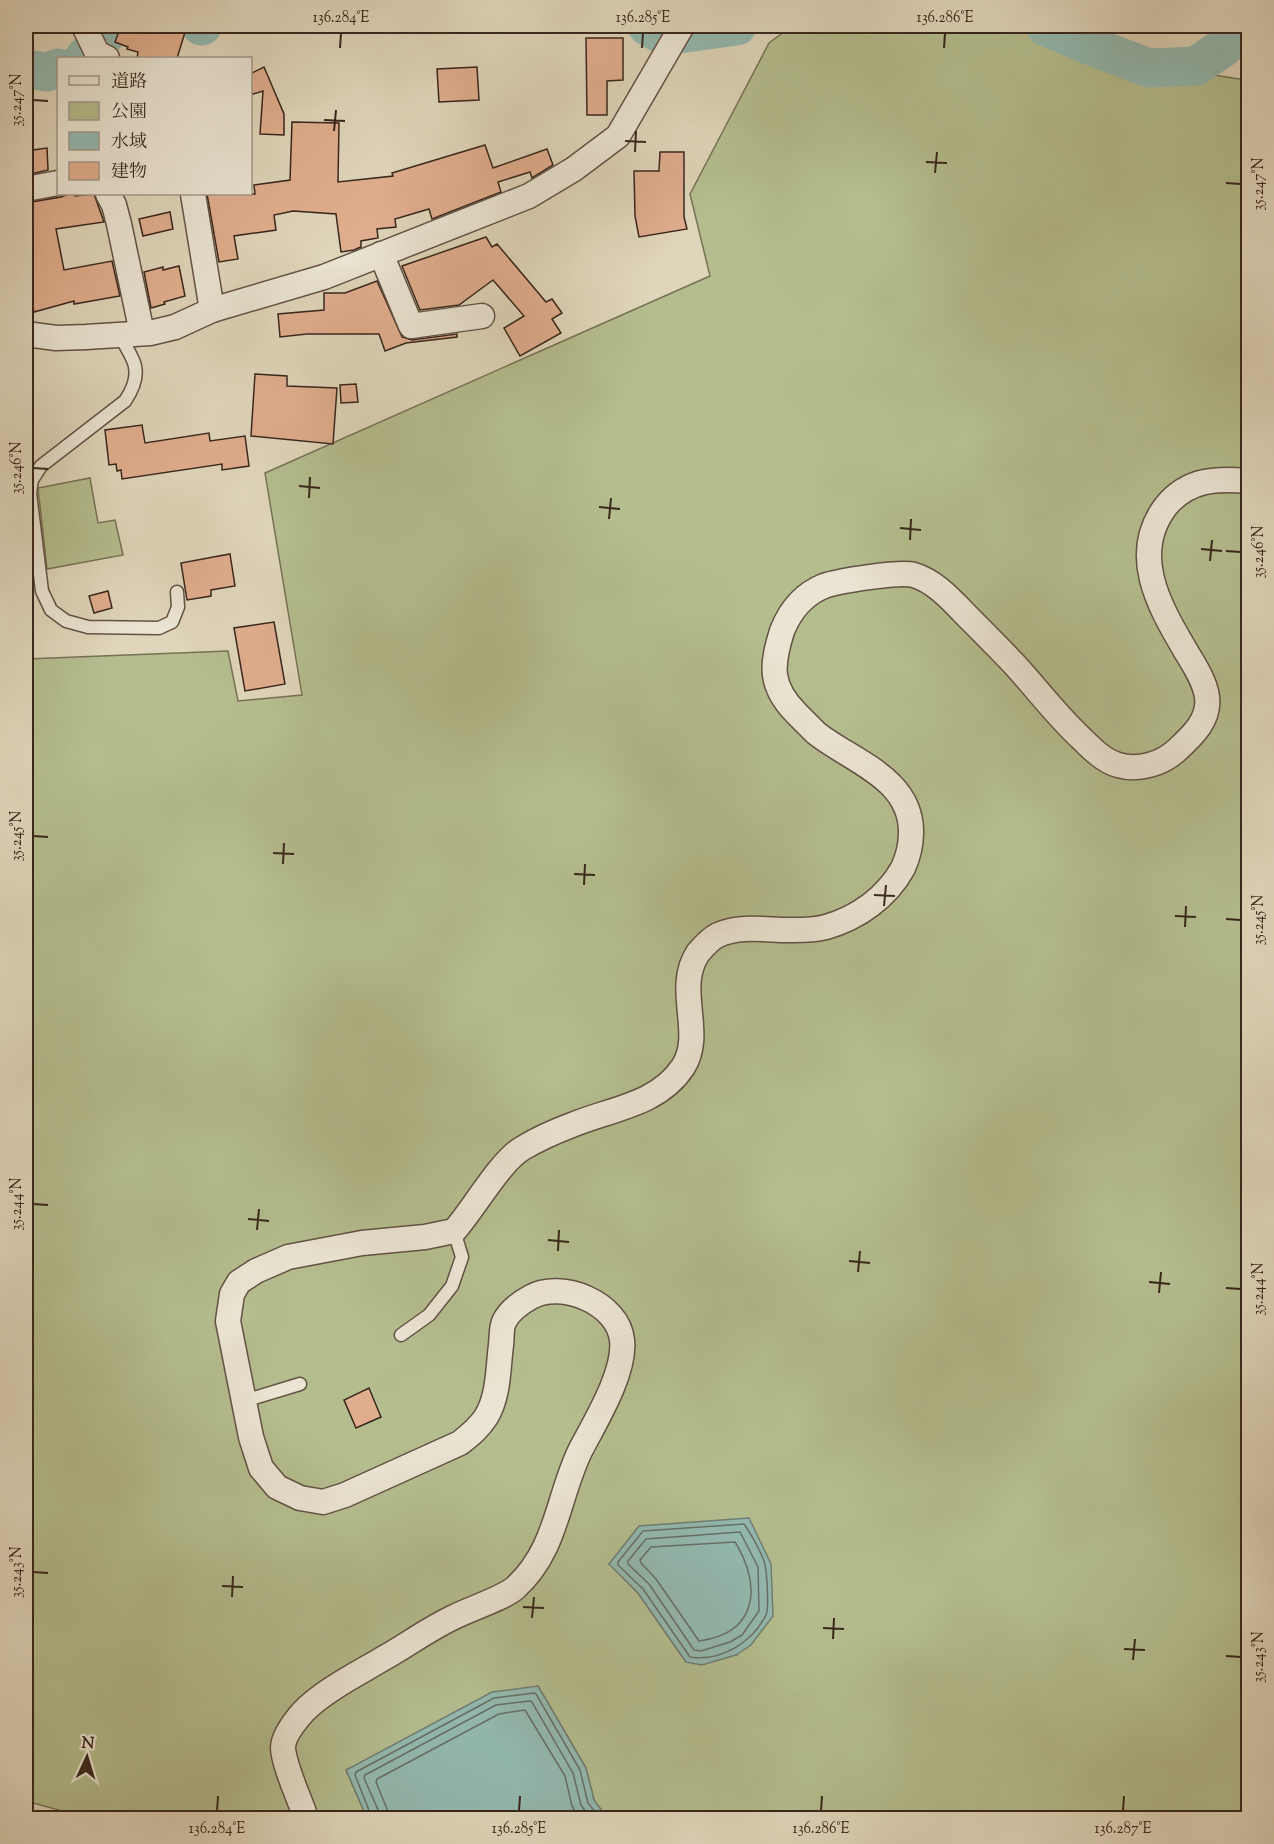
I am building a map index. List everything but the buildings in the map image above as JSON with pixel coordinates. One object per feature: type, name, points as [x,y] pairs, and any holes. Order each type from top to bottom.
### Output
[{"type":"street","points":[[26,334],[56,338],[132,334],[175,327],[212,310],[324,278],[529,196],[574,169],[618,136],[677,34]]},
{"type":"street","points":[[26,189],[57,183]]},
{"type":"street","points":[[109,195],[119,224],[132,334]]},
{"type":"street","points":[[193,195],[212,310]]},
{"type":"street","points":[[381,254],[411,326],[482,316]]},
{"type":"street","points":[[306,1818],[285,1759],[283,1746],[293,1725],[304,1711],[341,1684],[450,1619],[513,1590],[534,1568],[550,1539],[574,1464],[616,1377],[624,1352],[621,1330],[611,1313],[594,1301],[576,1294],[552,1292],[533,1295],[515,1307],[503,1323],[495,1394],[487,1416],[475,1431],[460,1443],[345,1496],[323,1502],[300,1498],[278,1487],[261,1468],[251,1437],[228,1321],[232,1294],[239,1282],[256,1270],[288,1257],[362,1243],[425,1237],[454,1231],[518,1150],[572,1125],[647,1099],[668,1083],[685,1065],[691,1036],[687,986],[690,967],[702,948],[717,936],[743,929],[823,929],[860,914],[887,892],[902,869],[909,852],[911,819],[904,801],[890,783],[867,765],[818,734],[785,702],[775,678],[775,660],[780,639],[787,620],[801,600],[824,586],[894,573],[913,574],[946,595],[1015,665],[1067,725],[1097,753],[1116,765],[1140,768],[1170,756],[1191,736],[1200,726],[1206,713],[1207,696],[1192,661],[1164,614],[1150,576],[1148,546],[1153,528],[1164,508],[1177,494],[1202,481],[1221,479],[1248,481]]},
{"type":"lane","points":[[132,334],[123,344],[134,361],[136,374],[134,387],[125,400],[41,466],[32,480],[30,493],[42,591],[51,610],[66,621],[88,627],[159,628],[171,622],[178,607],[177,592]]},
{"type":"lane","points":[[401,1335],[429,1315],[452,1286],[462,1257],[454,1231]]},
{"type":"lane","points":[[244,1401],[300,1384]]},
{"type":"green space","points":[[792,26],[1046,26],[1100,57],[1239,79],[1248,76],[1248,1818],[607,1818],[594,1800],[586,1768],[538,1686],[346,1770],[367,1818],[87,1818],[26,1801],[26,659],[228,651],[238,701],[302,695],[265,473],[710,276],[690,194],[769,43]],"holes":[[[609,1563],[736,1655],[686,1662],[638,1593]]]},
{"type":"green space","points":[[90,478],[98,523],[115,520],[123,555],[47,569],[38,488]]},
{"type":"water","points":[[749,1518],[771,1564],[773,1616],[751,1645],[736,1655],[702,1665],[686,1662],[638,1593],[609,1564],[639,1526]]},
{"type":"water","points":[[538,1686],[586,1768],[594,1800],[607,1818],[367,1818],[346,1770],[492,1692]]},
{"type":"waterway","points":[[85,57],[114,26]]},
{"type":"waterway","points":[[647,26],[664,36],[737,26]]},
{"type":"waterway","points":[[1045,26],[1149,68],[1196,66],[1224,47],[1242,26]]},
{"type":"waterway","points":[[26,69],[47,72],[57,68]]}]
